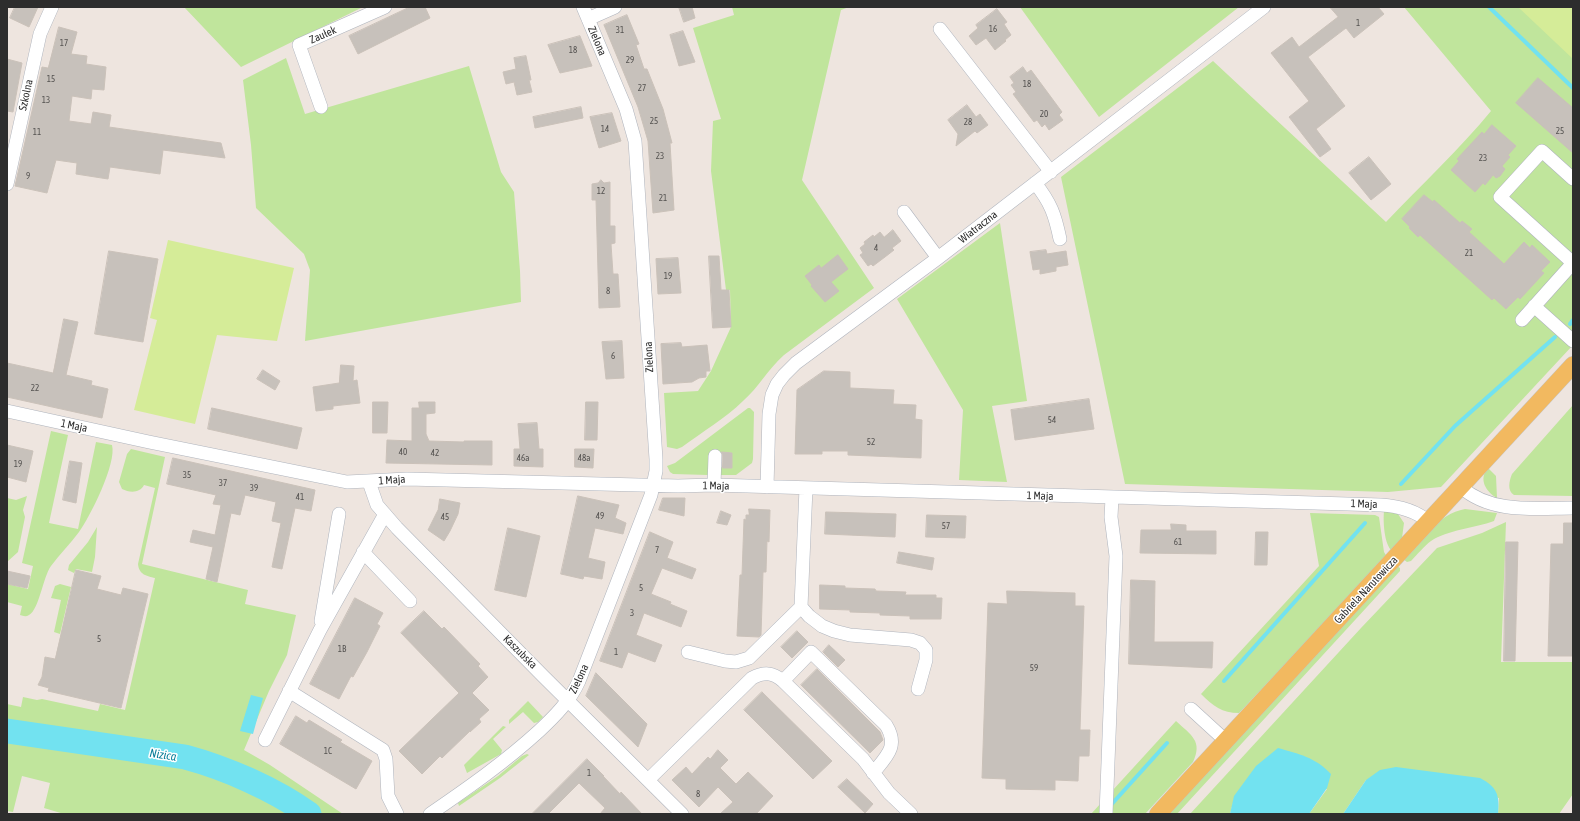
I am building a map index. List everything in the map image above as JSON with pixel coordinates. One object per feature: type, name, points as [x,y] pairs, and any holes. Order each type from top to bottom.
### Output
[{"type":"main road","name":"Gabriela Narutowicza","points":[[1158,814],[1573,365]]},
{"type":"street","name":"Szkolna","points":[[7,184],[40,34],[52,7]]},
{"type":"street","name":"Zaułek","points":[[321,107],[299,45],[385,7]]},
{"type":"street","points":[[585,13],[615,7]]},
{"type":"street","name":"Wiatraczna","points":[[767,487],[769,414],[772,395],[784,374],[796,363],[1051,172],[1264,7]]},
{"type":"street","name":"Zielona","points":[[430,814],[507,759],[554,717],[568,701],[579,681],[643,516],[653,485],[656,459],[636,147],[626,109],[585,13]]},
{"type":"street","points":[[940,30],[1051,172]]},
{"type":"street","points":[[1522,320],[1573,263],[1500,198],[1542,151],[1573,179]]},
{"type":"street","points":[[1035,184],[1050,204],[1056,218],[1060,240]]},
{"type":"street","points":[[904,212],[938,258]]},
{"type":"street","points":[[1534,306],[1573,341]]},
{"type":"street","name":"1 Maja","points":[[7,411],[333,480],[369,482],[407,479],[714,485],[1386,505],[1398,506],[1409,510],[1423,517],[1429,522]]},
{"type":"street","points":[[714,485],[715,456]]},
{"type":"street","name":"Kaszubska","points":[[369,482],[377,505],[385,514],[568,701],[682,814]]},
{"type":"street","points":[[1461,487],[1474,498],[1500,506],[1573,508]]},
{"type":"street","points":[[688,652],[725,662],[736,662],[749,658],[801,607],[806,488]]},
{"type":"street","points":[[1107,809],[1116,556],[1111,517],[1112,498]]},
{"type":"street","points":[[320,630],[327,579],[339,514]]},
{"type":"street","points":[[265,740],[320,630],[385,514]]},
{"type":"street","points":[[363,552],[410,601]]},
{"type":"street","points":[[327,579],[336,584],[346,582]]},
{"type":"street","points":[[801,607],[809,616],[822,626],[834,631],[850,635],[911,640],[920,643],[926,650],[926,660],[918,689]]},
{"type":"street","points":[[783,681],[811,652],[886,725],[890,731],[892,748],[873,773]]},
{"type":"street","points":[[648,780],[752,678],[766,673],[776,676],[783,681],[863,759],[889,793],[911,814]]},
{"type":"street","points":[[289,691],[383,750],[386,759],[388,796],[397,814]]},
{"type":"street","points":[[1190,709],[1226,741]]},
{"type":"green space","points":[[184,7],[363,7],[241,67]]},
{"type":"green space","points":[[732,7],[849,7],[841,10],[802,180],[874,288],[784,355],[773,366],[749,396],[714,425],[677,449],[667,447],[664,393],[698,391],[711,371],[731,327],[730,290],[726,290],[711,171],[713,121],[721,119],[693,28],[734,15]]},
{"type":"green space","points":[[1020,7],[1239,7],[1099,117]]},
{"type":"green space","points":[[1404,7],[1573,7],[1573,345],[1441,487],[1388,492],[1125,484],[1061,177],[1213,61],[1386,222],[1453,154],[1491,111]]},
{"type":"green space","points":[[1518,7],[1573,7],[1573,59]]},
{"type":"green space","points":[[286,58],[305,114],[469,66],[501,172],[514,192],[521,302],[305,341],[310,270],[304,254],[256,208],[251,145],[243,80]]},
{"type":"green space","points":[[1000,223],[1027,401],[992,406],[1007,482],[959,480],[963,410],[897,299]]},
{"type":"green space","points":[[168,240],[294,268],[277,341],[217,335],[195,424],[134,410],[157,320],[150,318]]},
{"type":"green space","points":[[1573,405],[1573,496],[1514,495],[1510,491],[1509,483],[1512,474]]},
{"type":"green space","points":[[748,408],[754,412],[752,463],[736,475],[717,475],[718,467],[732,468],[732,453],[710,452],[708,475],[673,474],[670,472],[667,466],[675,463]]},
{"type":"green space","points":[[51,431],[68,435],[49,523],[78,529],[96,442],[112,445],[112,453],[107,476],[90,515],[79,532],[48,571],[36,607],[28,616],[23,616],[20,615],[22,606],[7,602],[7,584],[28,589],[33,566],[22,563]]},
{"type":"green space","points":[[131,449],[165,457],[142,564],[248,590],[245,604],[296,615],[287,655],[269,691],[244,750],[270,765],[343,814],[317,814],[276,788],[222,759],[197,752],[7,727],[7,704],[21,707],[23,697],[37,700],[42,699],[98,711],[100,704],[125,710],[155,578],[146,576],[142,573],[138,564],[155,488],[144,485],[140,490],[134,492],[128,491],[122,489],[119,482],[127,454]]},
{"type":"green space","points":[[1488,468],[1496,476],[1497,498],[1487,489],[1485,485],[1484,476]]},
{"type":"green space","points":[[27,496],[23,510],[25,517],[18,552],[7,562],[7,498],[16,500]]},
{"type":"green space","points":[[1465,509],[1497,513],[1494,521],[1445,534],[1428,543],[1411,561],[1407,562],[1403,559],[1423,536],[1438,522],[1446,516]]},
{"type":"green space","points":[[1384,511],[1398,514],[1404,523],[1402,538],[1392,551],[1389,548],[1386,538]]},
{"type":"green space","points":[[1310,513],[1375,515],[1379,517],[1384,552],[1387,557],[1239,713],[1228,712],[1218,708],[1201,694],[1319,566]]},
{"type":"green space","points":[[1506,522],[1501,662],[1573,662],[1573,794],[1559,814],[1498,814],[1499,798],[1366,780],[1343,814],[1309,814],[1327,789],[1235,796],[1230,814],[1190,814],[1361,628],[1437,548],[1482,533]]},
{"type":"green space","points":[[97,527],[95,557],[92,572],[76,569],[74,573],[68,570],[69,565],[88,542]]},
{"type":"green space","points":[[1397,566],[1400,568],[1400,571],[1177,814],[1167,814]]},
{"type":"green space","points":[[60,584],[71,587],[60,634],[54,632],[61,600],[51,598],[55,586]]},
{"type":"green space","points":[[528,701],[543,717],[538,722],[534,723],[523,712],[509,724],[509,720]]},
{"type":"green space","points":[[1176,721],[1191,735],[1196,743],[1197,749],[1193,762],[1145,814],[1091,814]]},
{"type":"green space","points":[[503,726],[506,727],[493,739],[502,750],[501,754],[467,773],[464,765]]},
{"type":"green space","points":[[7,735],[107,752],[198,765],[243,783],[302,814],[64,814],[44,808],[50,783],[22,776],[13,812],[7,811]]},
{"type":"green space","points":[[527,754],[529,755],[500,778],[459,806],[458,803],[498,776],[522,756]]},
{"type":"water","points":[[251,695],[263,698],[253,734],[240,731]]},
{"type":"water","points":[[1278,748],[1300,754],[1313,760],[1331,774],[1327,788],[1309,814],[1230,814],[1234,796],[1256,766]]},
{"type":"water","points":[[1396,767],[1480,778],[1494,788],[1496,792],[1498,797],[1498,814],[1343,814],[1366,780],[1380,770]]},
{"type":"building","points":[[15,7],[38,7],[29,27],[10,18]]},
{"type":"building","points":[[410,7],[425,7],[430,18],[358,54],[349,36]]},
{"type":"building","points":[[679,7],[692,7],[695,18],[684,22]]},
{"type":"building","points":[[1330,7],[1378,7],[1384,14],[1354,38],[1346,28],[1308,57],[1345,106],[1316,129],[1331,149],[1320,157],[1289,117],[1309,101],[1271,53],[1292,37],[1299,47],[1338,17]]},
{"type":"building","points":[[997,9],[1007,22],[1004,24],[1011,35],[995,50],[986,38],[976,45],[969,36],[978,28],[976,25]]},
{"type":"building","points":[[627,15],[639,44],[636,45],[644,69],[647,69],[663,109],[672,143],[670,143],[674,210],[653,213],[648,141],[638,107],[604,25]]},
{"type":"building","points":[[59,27],[77,32],[71,54],[87,56],[86,64],[106,67],[104,90],[92,89],[91,99],[72,96],[69,121],[91,124],[93,112],[111,115],[109,127],[221,143],[225,158],[163,150],[160,174],[110,167],[108,179],[76,174],[77,163],[56,160],[47,193],[15,186],[42,67],[48,68]]},
{"type":"building","points":[[683,31],[695,62],[679,66],[670,35]]},
{"type":"building","points":[[580,36],[592,66],[560,73],[548,45]]},
{"type":"building","points":[[526,56],[532,92],[517,95],[514,82],[506,84],[503,72],[516,69],[514,58]]},
{"type":"building","points":[[7,59],[22,63],[13,112],[7,111]]},
{"type":"building","points":[[1023,67],[1027,73],[1031,70],[1062,112],[1059,115],[1063,120],[1049,130],[1045,124],[1042,127],[1037,120],[1034,122],[1013,94],[1016,92],[1011,85],[1014,83],[1010,77]]},
{"type":"building","points":[[1538,78],[1573,108],[1573,153],[1516,103]]},
{"type":"building","points":[[967,105],[976,117],[980,114],[988,125],[977,133],[975,131],[956,146],[958,134],[948,120]]},
{"type":"building","points":[[581,107],[583,118],[535,128],[533,117]]},
{"type":"building","points":[[612,113],[621,141],[599,148],[590,117]]},
{"type":"building","points":[[1492,125],[1516,146],[1508,155],[1510,157],[1502,166],[1505,169],[1500,176],[1496,178],[1493,175],[1485,185],[1483,183],[1475,192],[1451,170],[1459,161],[1457,159],[1482,132],[1484,134]]},
{"type":"building","points":[[1369,157],[1391,184],[1371,200],[1349,173]]},
{"type":"building","points":[[601,180],[604,183],[610,182],[610,226],[615,226],[615,243],[611,244],[613,274],[618,274],[620,307],[599,308],[596,200],[592,200],[592,184],[598,183]]},
{"type":"building","points":[[1424,195],[1433,202],[1434,200],[1460,223],[1462,221],[1472,229],[1469,232],[1504,264],[1524,242],[1530,248],[1532,245],[1550,262],[1541,271],[1544,273],[1520,299],[1518,297],[1506,309],[1494,298],[1492,300],[1420,235],[1418,237],[1402,219]]},
{"type":"building","points":[[893,230],[901,241],[892,248],[894,250],[885,257],[873,266],[871,264],[868,266],[860,255],[863,253],[860,248],[865,244],[864,242],[880,232],[884,237]]},
{"type":"building","points":[[1046,250],[1047,254],[1066,251],[1068,265],[1056,267],[1056,271],[1040,274],[1040,269],[1033,270],[1030,252]]},
{"type":"building","points":[[109,251],[158,259],[143,342],[95,334]]},
{"type":"building","points":[[838,255],[848,269],[831,282],[839,291],[825,302],[811,286],[812,285],[805,276],[819,265],[821,268]]},
{"type":"building","points":[[709,256],[719,256],[721,290],[729,290],[731,327],[713,328]]},
{"type":"building","points":[[678,258],[681,293],[658,294],[656,259]]},
{"type":"building","points":[[64,319],[78,322],[66,375],[92,381],[91,385],[108,389],[102,418],[7,397],[7,363],[53,373]]},
{"type":"building","points":[[622,341],[624,378],[606,379],[602,342]]},
{"type":"building","points":[[681,343],[682,347],[707,345],[710,371],[706,371],[706,377],[699,378],[692,382],[663,384],[661,344]]},
{"type":"building","points":[[341,365],[354,366],[353,381],[357,380],[360,403],[333,406],[333,409],[316,411],[313,387],[339,383]]},
{"type":"building","points":[[263,370],[280,381],[275,390],[257,379]]},
{"type":"building","points":[[824,371],[850,372],[850,388],[894,390],[893,404],[916,405],[915,419],[922,420],[921,458],[848,455],[848,451],[822,451],[822,454],[795,454],[797,390]]},
{"type":"building","points":[[1089,399],[1094,429],[1015,440],[1011,410]]},
{"type":"building","points":[[373,402],[388,402],[387,433],[373,433]]},
{"type":"building","points":[[419,402],[435,402],[435,413],[426,414],[426,434],[429,441],[492,441],[492,465],[386,463],[387,440],[412,441],[412,408],[419,408]]},
{"type":"building","points":[[586,402],[598,402],[597,440],[585,440]]},
{"type":"building","points":[[212,408],[302,428],[297,449],[208,429]]},
{"type":"building","points":[[537,423],[539,449],[543,449],[543,467],[514,466],[514,449],[520,449],[518,424]]},
{"type":"building","points":[[7,445],[33,451],[26,482],[7,477]]},
{"type":"building","points":[[575,449],[594,449],[593,468],[575,467]]},
{"type":"building","points":[[722,452],[732,453],[732,468],[723,468]]},
{"type":"building","points":[[173,458],[315,490],[311,511],[295,508],[282,569],[272,567],[281,523],[272,521],[276,502],[245,495],[240,515],[231,513],[217,582],[206,579],[213,547],[190,542],[193,530],[215,535],[221,505],[213,504],[216,495],[167,484]]},
{"type":"building","points":[[70,461],[82,463],[76,503],[63,500]]},
{"type":"building","points":[[578,496],[619,505],[615,518],[626,523],[623,534],[595,528],[588,558],[605,562],[602,579],[584,576],[583,579],[561,574]]},
{"type":"building","points":[[663,498],[685,498],[684,516],[659,510]]},
{"type":"building","points":[[440,499],[460,503],[458,514],[444,541],[428,530],[438,510]]},
{"type":"building","points":[[749,509],[770,510],[766,572],[763,572],[761,635],[759,637],[737,636],[740,575],[742,575],[744,519],[746,520],[746,515],[749,515]]},
{"type":"building","points":[[721,511],[731,515],[727,525],[717,523]]},
{"type":"building","points":[[826,512],[896,514],[895,537],[825,534]]},
{"type":"building","points":[[927,515],[966,516],[965,538],[926,537]]},
{"type":"building","points":[[1564,523],[1573,523],[1573,656],[1548,656],[1551,544],[1563,544]]},
{"type":"building","points":[[1171,524],[1186,525],[1186,531],[1216,531],[1216,554],[1140,553],[1141,530],[1171,530]]},
{"type":"building","points":[[508,528],[540,536],[526,597],[495,590]]},
{"type":"building","points":[[650,532],[673,542],[667,558],[696,569],[692,579],[662,568],[651,594],[671,602],[670,604],[687,611],[681,627],[644,613],[636,635],[662,645],[655,662],[628,652],[622,668],[600,661]]},
{"type":"building","points":[[1256,532],[1268,532],[1267,565],[1255,565]]},
{"type":"building","points":[[1506,542],[1518,542],[1515,661],[1504,661]]},
{"type":"building","points":[[899,552],[934,558],[932,570],[897,563]]},
{"type":"building","points":[[76,570],[101,576],[97,589],[121,595],[123,588],[148,594],[121,708],[48,691],[49,688],[38,685],[42,677],[45,657],[55,659]]},
{"type":"building","points":[[7,571],[30,576],[27,588],[7,584]]},
{"type":"building","points":[[1131,580],[1155,581],[1154,642],[1213,642],[1212,668],[1129,664]]},
{"type":"building","points":[[820,585],[875,589],[876,591],[906,592],[905,595],[936,595],[936,598],[942,598],[941,619],[910,619],[910,616],[850,612],[850,610],[820,609]]},
{"type":"building","points":[[1007,591],[1075,593],[1075,606],[1084,606],[1080,730],[1090,730],[1089,756],[1079,756],[1078,781],[1055,780],[1055,790],[1006,789],[1006,779],[982,778],[988,603],[1007,604]]},
{"type":"building","points":[[355,598],[383,613],[377,624],[380,626],[367,652],[353,677],[351,676],[339,699],[310,684]]},
{"type":"building","points":[[424,611],[442,629],[444,627],[480,664],[478,666],[488,677],[472,693],[489,710],[479,719],[481,722],[442,758],[440,756],[422,774],[399,751],[459,693],[401,633]]},
{"type":"building","points":[[797,631],[808,642],[792,658],[781,647]]},
{"type":"building","points":[[829,645],[845,660],[838,667],[823,652]]},
{"type":"building","points":[[817,669],[880,732],[883,740],[870,753],[801,685]]},
{"type":"building","points":[[596,673],[647,724],[638,747],[586,696]]},
{"type":"building","points":[[762,692],[832,761],[813,779],[744,710]]},
{"type":"building","points":[[296,716],[307,723],[309,720],[342,740],[340,742],[372,761],[356,789],[280,744]]},
{"type":"building","points":[[718,750],[728,760],[720,768],[736,784],[748,772],[773,796],[756,814],[720,814],[733,802],[718,787],[699,807],[672,780],[686,767],[692,774],[708,757],[710,759]]},
{"type":"building","points":[[587,759],[620,794],[621,792],[642,814],[600,814],[605,808],[579,783],[548,814],[532,814]]},
{"type":"building","points":[[847,779],[873,804],[865,813],[838,787]]},
{"type":"waterway","points":[[1489,7],[1573,88]]},
{"type":"waterway","points":[[1570,324],[1573,320]]},
{"type":"waterway","points":[[1401,484],[1455,426],[1555,337]]},
{"type":"waterway","points":[[1224,681],[1365,523]]},
{"type":"waterway","name":"Nizica","points":[[7,731],[185,757],[217,767],[249,780],[281,796],[309,814]]},
{"type":"waterway","points":[[1110,806],[1167,743]]}]
